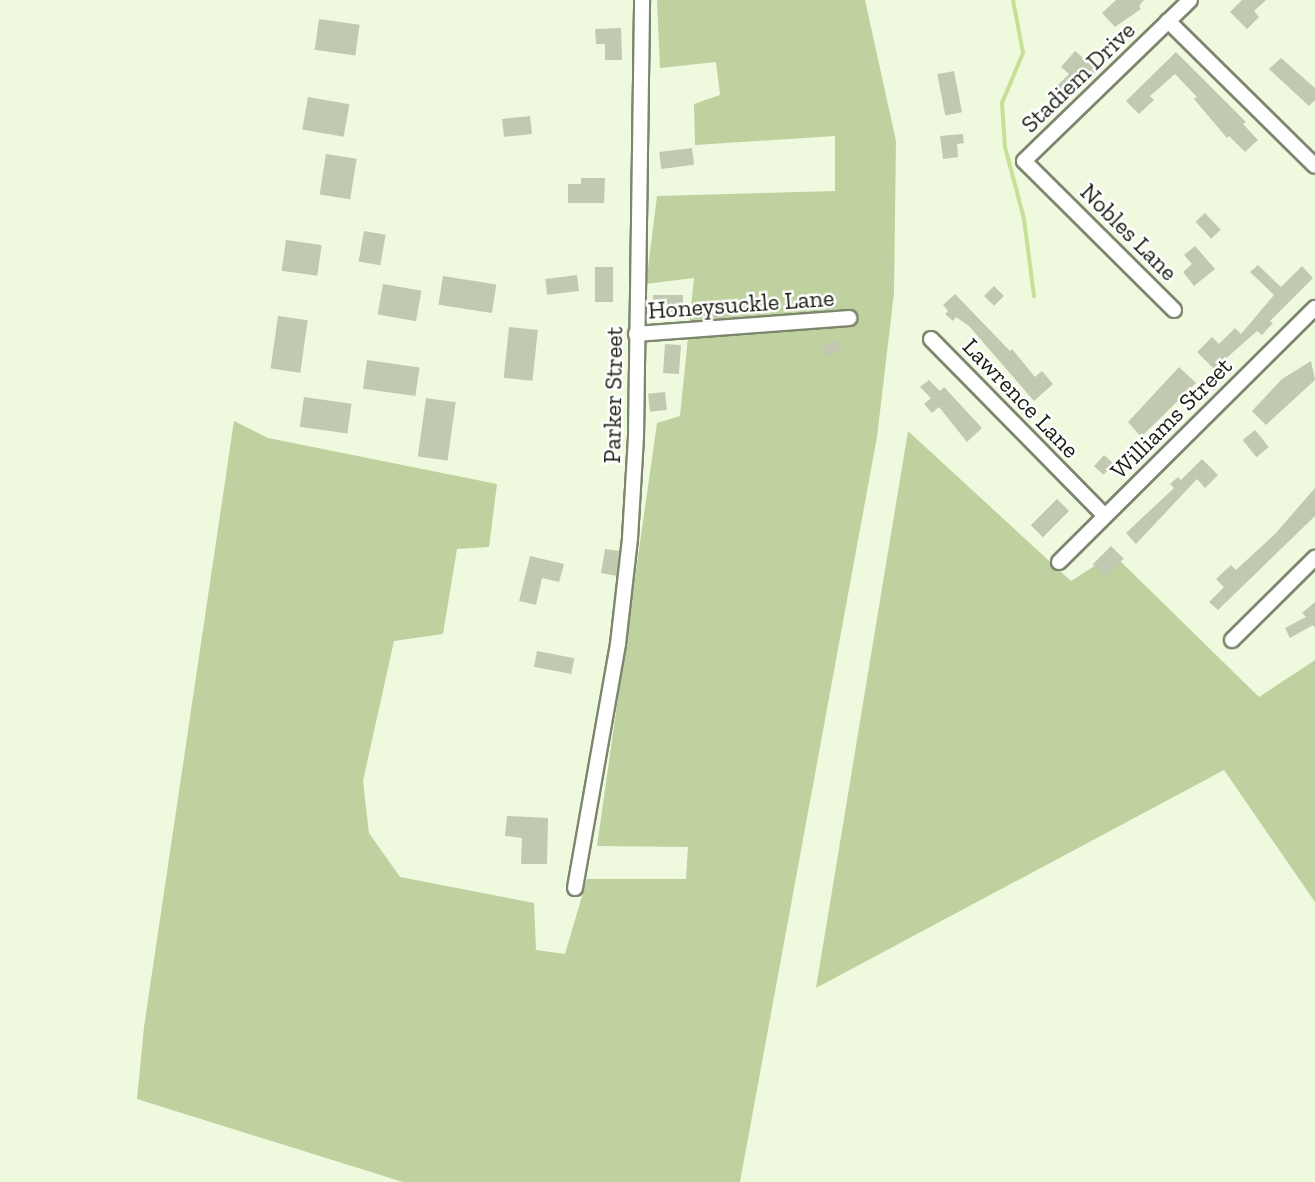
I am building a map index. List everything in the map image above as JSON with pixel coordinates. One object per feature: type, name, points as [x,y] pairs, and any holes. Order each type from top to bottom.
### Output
[{"type":"street","name":"Parker Street","points":[[575,888],[624,602],[636,437],[642,0]]},
{"type":"street","name":"Stadiem Drive","points":[[1051,187],[1024,161],[1190,0]]},
{"type":"street","points":[[1168,21],[1315,166]]},
{"type":"street","name":"Nobles Lane","points":[[1051,187],[1174,310]]},
{"type":"street","name":"Williams Street","points":[[1059,562],[1315,308]]},
{"type":"street","name":"Honeysuckle Lane","points":[[636,334],[849,318]]},
{"type":"street","name":"Lawrence Lane","points":[[931,339],[1104,515]]},
{"type":"street","points":[[1233,640],[1315,558]]},
{"type":"green space","points":[[657,0],[865,0],[896,141],[894,293],[877,437],[740,1182],[403,1182],[137,1099],[144,1027],[234,421],[268,438],[497,484],[489,547],[457,549],[443,634],[394,641],[363,781],[369,833],[400,877],[534,903],[536,950],[565,954],[587,879],[686,879],[688,847],[597,846],[657,423],[680,416],[694,278],[646,284],[657,196],[835,191],[835,136],[695,145],[694,104],[720,95],[716,62],[660,68]]},
{"type":"green space","points":[[908,431],[1071,581],[1113,554],[1259,697],[1315,660],[1315,902],[1224,770],[816,988]]},
{"type":"building","points":[[1116,0],[1144,0],[1139,6],[1141,9],[1115,27],[1102,13]]},
{"type":"building","points":[[1242,0],[1266,0],[1254,11],[1259,17],[1247,29],[1230,12]]},
{"type":"building","points":[[319,19],[360,25],[355,55],[315,50]]},
{"type":"building","points":[[621,28],[622,60],[605,60],[605,44],[596,44],[595,29]]},
{"type":"building","points":[[1075,51],[1097,70],[1066,102],[1053,90],[1069,74],[1061,67]]},
{"type":"building","points":[[1176,52],[1246,122],[1243,124],[1258,140],[1245,152],[1229,136],[1227,138],[1194,99],[1197,97],[1175,74],[1150,96],[1154,100],[1139,114],[1126,101]]},
{"type":"building","points":[[1281,58],[1315,88],[1315,100],[1309,106],[1269,69]]},
{"type":"building","points":[[954,71],[962,112],[945,115],[937,74]]},
{"type":"building","points":[[308,97],[349,104],[344,137],[302,129]]},
{"type":"building","points":[[530,116],[532,134],[504,137],[502,119]]},
{"type":"building","points":[[963,134],[964,143],[957,144],[958,157],[943,159],[940,136]]},
{"type":"building","points":[[692,148],[694,165],[661,169],[659,152]]},
{"type":"building","points":[[326,154],[357,159],[350,199],[320,194]]},
{"type":"building","points":[[581,178],[605,178],[604,203],[568,203],[568,184],[581,184]]},
{"type":"building","points":[[1205,213],[1221,230],[1211,239],[1195,222]]},
{"type":"building","points":[[364,231],[386,235],[380,265],[359,262]]},
{"type":"building","points":[[286,240],[322,245],[317,276],[282,271]]},
{"type":"building","points":[[1195,246],[1215,269],[1194,286],[1183,272],[1192,264],[1184,255]]},
{"type":"building","points":[[1258,265],[1281,287],[1302,266],[1313,278],[1270,321],[1273,323],[1262,335],[1257,331],[1214,369],[1197,352],[1212,337],[1219,344],[1235,328],[1241,334],[1274,295],[1250,272]]},
{"type":"building","points":[[595,267],[613,267],[613,302],[595,302]]},
{"type":"building","points":[[577,275],[579,291],[547,295],[545,279]]},
{"type":"building","points":[[443,276],[496,284],[492,313],[438,305]]},
{"type":"building","points":[[383,284],[421,291],[416,321],[378,315]]},
{"type":"building","points":[[994,286],[1004,296],[994,306],[984,296]]},
{"type":"building","points":[[955,294],[1010,351],[1012,349],[1035,377],[1042,371],[1053,384],[1034,401],[969,326],[956,317],[953,321],[945,314],[948,311],[943,305]]},
{"type":"building","points":[[653,295],[683,295],[683,312],[653,312]]},
{"type":"building","points":[[706,302],[725,303],[724,318],[705,317]]},
{"type":"building","points":[[278,316],[308,320],[300,373],[271,368]]},
{"type":"building","points":[[509,327],[538,330],[533,381],[504,378]]},
{"type":"building","points":[[837,339],[842,350],[825,357],[821,346]]},
{"type":"building","points":[[665,344],[681,345],[679,374],[663,373]]},
{"type":"building","points":[[367,360],[419,367],[415,396],[363,389]]},
{"type":"building","points":[[1311,361],[1315,380],[1266,425],[1252,411],[1282,379]]},
{"type":"building","points":[[1179,367],[1196,383],[1141,437],[1128,422]]},
{"type":"building","points":[[929,380],[940,391],[944,387],[982,428],[967,442],[939,407],[932,413],[924,404],[931,398],[920,387]]},
{"type":"building","points":[[665,392],[667,410],[650,412],[648,394]]},
{"type":"building","points":[[304,397],[352,404],[347,433],[300,427]]},
{"type":"building","points":[[426,398],[456,402],[447,461],[418,456]]},
{"type":"building","points":[[1255,430],[1269,447],[1256,457],[1243,440]]},
{"type":"building","points":[[1104,455],[1114,464],[1104,475],[1094,466]]},
{"type":"building","points":[[1202,459],[1218,475],[1205,488],[1197,479],[1136,544],[1126,533],[1174,488],[1170,484],[1178,477],[1181,480]]},
{"type":"building","points":[[1315,488],[1315,516],[1218,610],[1209,602],[1224,587],[1216,579],[1231,565],[1236,570],[1275,534]]},
{"type":"building","points":[[1057,499],[1069,511],[1043,537],[1031,525]]},
{"type":"building","points":[[1111,546],[1124,559],[1105,577],[1093,564]]},
{"type":"building","points":[[605,549],[619,551],[617,576],[601,573]]},
{"type":"building","points":[[530,556],[564,564],[559,582],[542,578],[536,605],[519,601]]},
{"type":"building","points":[[1315,602],[1315,628],[1313,625],[1290,638],[1285,628],[1306,617],[1302,613]]},
{"type":"building","points":[[537,651],[574,658],[571,674],[534,667]]},
{"type":"building","points":[[507,816],[548,818],[547,864],[521,864],[522,838],[505,836]]},
{"type":"waterway","points":[[1013,0],[1023,53],[1002,103],[1005,147],[1024,219],[1034,296]]}]
